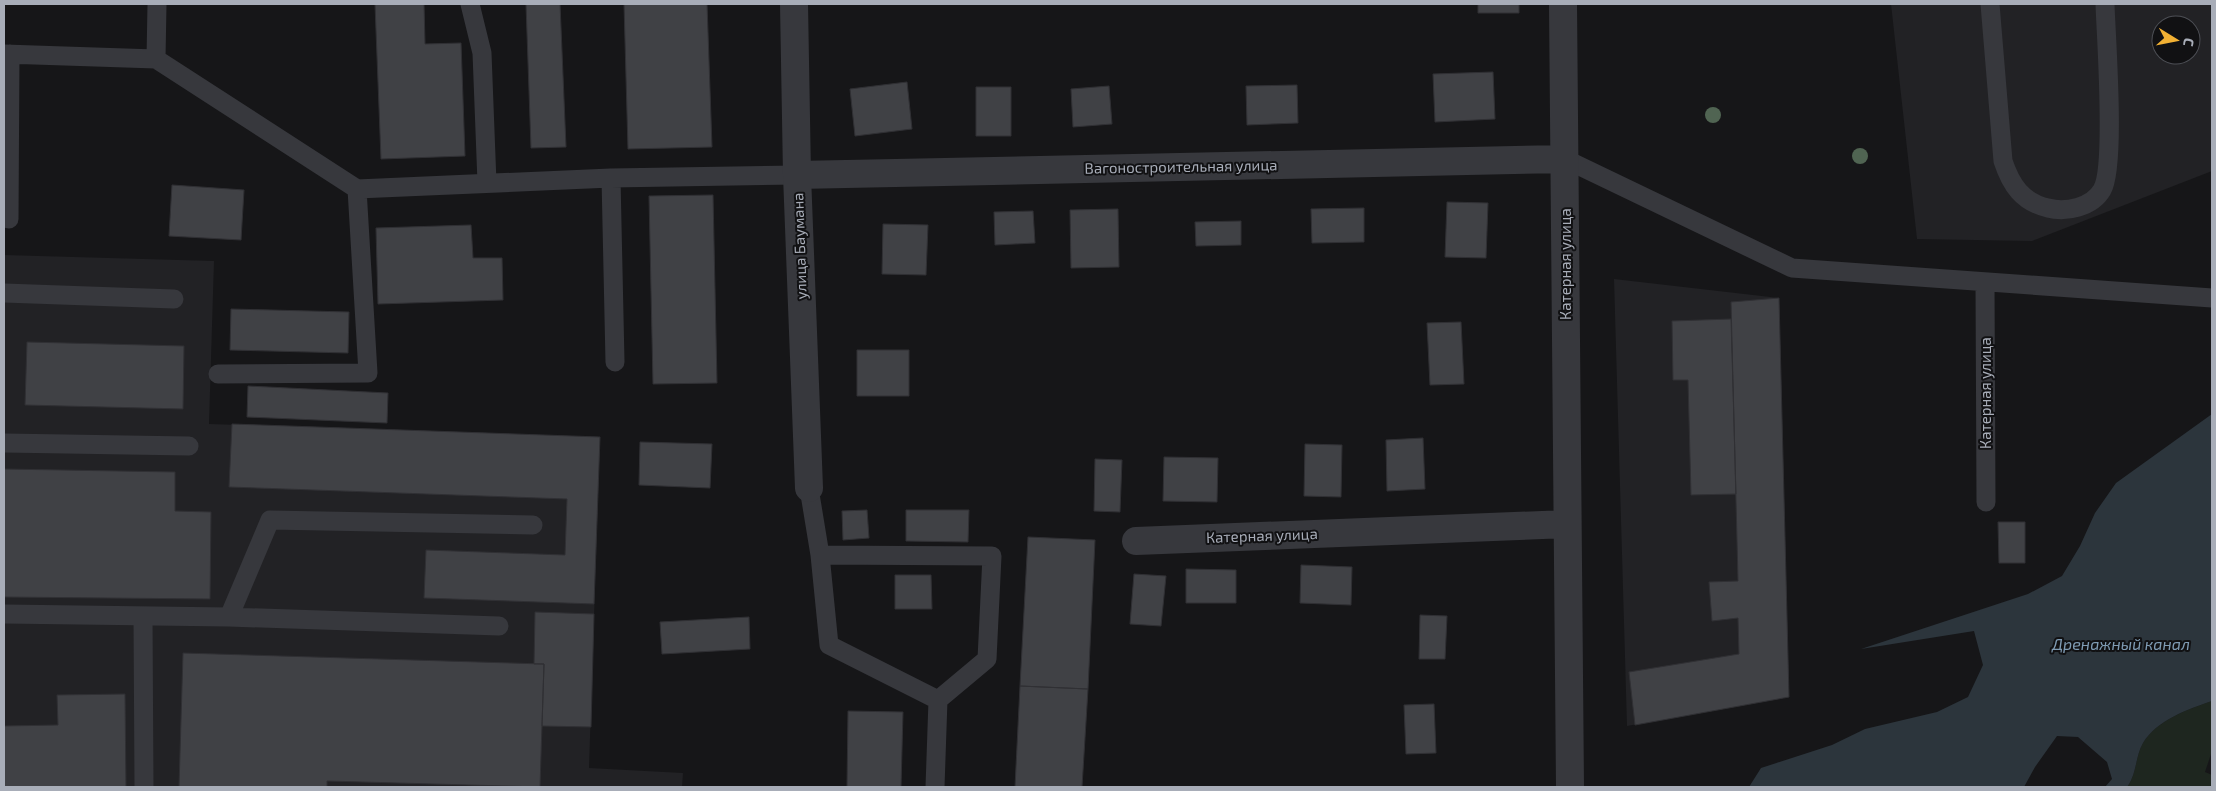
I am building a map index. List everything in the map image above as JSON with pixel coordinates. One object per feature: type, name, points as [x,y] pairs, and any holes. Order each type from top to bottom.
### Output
[{"type":"street","name":"улица Баумана","points":[[794,4],[797,175],[809,488]]},
{"type":"street","name":"Катерная улица","points":[[1563,4],[1570,787]]},
{"type":"street","name":"Вагоностроительная улица","points":[[797,175],[1565,159]]},
{"type":"street","name":"Катерная улица","points":[[1136,541],[1567,524]]},
{"type":"lane","points":[[156,59],[157,4]]},
{"type":"lane","points":[[470,4],[482,53],[487,183]]},
{"type":"lane","points":[[1990,4],[2003,161],[2009,180],[2027,200],[2048,208],[2070,210],[2089,203],[2102,190],[2109,164],[2105,4]]},
{"type":"lane","points":[[9,219],[7,54],[156,59],[357,189],[611,178],[797,175]]},
{"type":"lane","points":[[1565,159],[1792,268],[2212,298]]},
{"type":"lane","points":[[611,178],[615,362]]},
{"type":"lane","points":[[218,374],[368,374],[357,189]]},
{"type":"lane","name":"Катерная улица","points":[[1986,283],[1986,502]]},
{"type":"lane","points":[[4,293],[174,299]]},
{"type":"lane","points":[[4,443],[189,446]]},
{"type":"lane","points":[[809,488],[820,555],[830,645],[938,700]]},
{"type":"lane","points":[[229,617],[270,520],[533,525]]},
{"type":"lane","points":[[820,555],[992,556],[987,659],[938,700],[935,787]]},
{"type":"lane","points":[[4,614],[229,617],[499,626]]},
{"type":"lane","points":[[143,616],[144,787]]},
{"type":"shaded area","points":[[1891,4],[2212,4],[2212,171],[2032,241],[1917,239]]},
{"type":"shaded area","points":[[4,255],[214,261],[209,424],[600,437],[589,768],[683,773],[682,787],[4,787]]},
{"type":"shaded area","points":[[1614,279],[1779,298],[1789,697],[1627,726]]},
{"type":"shaded area","points":[[2212,701],[2212,751],[2205,772],[2212,775],[2212,787],[2127,787],[2133,777],[2140,748],[2149,735],[2174,716]]},
{"type":"water","name":"Дренажный канал","points":[[2212,414],[2212,701],[2174,716],[2149,735],[2140,748],[2133,777],[2127,787],[2105,787],[2112,779],[2107,762],[2078,737],[2057,736],[2035,767],[2024,787],[1749,787],[1761,768],[1832,745],[1865,729],[1937,712],[1968,697],[1983,665],[1974,631],[1861,649],[2028,594],[2062,576],[2080,546],[2095,513],[2116,483]]},
{"type":"building","points":[[375,4],[424,4],[425,44],[461,43],[465,156],[381,159]]},
{"type":"building","points":[[526,4],[560,4],[566,147],[531,148]]},
{"type":"building","points":[[624,4],[707,4],[712,147],[628,149]]},
{"type":"building","points":[[1478,4],[1519,4],[1519,13],[1478,13]]},
{"type":"building","points":[[1493,72],[1495,119],[1435,122],[1433,74]]},
{"type":"building","points":[[907,82],[912,129],[855,136],[850,89]]},
{"type":"building","points":[[1297,85],[1298,123],[1247,125],[1246,86]]},
{"type":"building","points":[[1109,86],[1112,124],[1073,127],[1071,89]]},
{"type":"building","points":[[976,87],[1011,87],[1011,136],[976,136]]},
{"type":"building","points":[[172,185],[244,190],[241,240],[169,236]]},
{"type":"building","points":[[713,195],[717,383],[653,384],[649,196]]},
{"type":"building","points":[[1447,202],[1488,203],[1486,258],[1445,257]]},
{"type":"building","points":[[1364,208],[1364,242],[1312,243],[1311,209]]},
{"type":"building","points":[[1118,209],[1119,267],[1071,268],[1070,210]]},
{"type":"building","points":[[1033,211],[1035,243],[995,245],[994,212]]},
{"type":"building","points":[[1241,221],[1241,245],[1196,246],[1195,222]]},
{"type":"building","points":[[883,224],[928,225],[926,275],[882,274]]},
{"type":"building","points":[[471,225],[473,258],[502,258],[503,300],[378,304],[376,228]]},
{"type":"building","points":[[1779,298],[1789,697],[1635,725],[1629,672],[1739,654],[1738,618],[1712,621],[1709,582],[1738,581],[1731,302]]},
{"type":"building","points":[[231,309],[349,312],[348,353],[230,350]]},
{"type":"building","points":[[1731,319],[1736,494],[1691,495],[1688,380],[1673,380],[1672,321]]},
{"type":"building","points":[[1461,322],[1464,384],[1430,385],[1427,323]]},
{"type":"building","points":[[27,342],[184,346],[183,409],[25,405]]},
{"type":"building","points":[[857,350],[909,350],[909,396],[857,396]]},
{"type":"building","points":[[248,386],[388,393],[387,423],[247,417]]},
{"type":"building","points":[[232,424],[600,437],[594,604],[424,598],[426,550],[565,555],[567,499],[229,487]]},
{"type":"building","points":[[1423,438],[1425,489],[1387,491],[1386,440]]},
{"type":"building","points":[[640,442],[712,444],[710,488],[639,485]]},
{"type":"building","points":[[1305,444],[1342,445],[1341,497],[1304,496]]},
{"type":"building","points":[[1164,457],[1218,458],[1217,502],[1163,501]]},
{"type":"building","points":[[1095,459],[1122,460],[1120,512],[1094,511]]},
{"type":"building","points":[[4,469],[175,472],[175,511],[211,512],[210,599],[4,597]]},
{"type":"building","points":[[867,510],[869,538],[843,540],[842,511]]},
{"type":"building","points":[[906,510],[969,510],[968,542],[906,541]]},
{"type":"building","points":[[1998,522],[2025,522],[2025,563],[1999,563]]},
{"type":"building","points":[[1028,537],[1095,540],[1088,689],[1020,686]]},
{"type":"building","points":[[1301,565],[1352,567],[1351,605],[1300,603]]},
{"type":"building","points":[[1186,569],[1236,570],[1236,603],[1186,603]]},
{"type":"building","points":[[1134,574],[1166,576],[1161,626],[1130,624]]},
{"type":"building","points":[[895,575],[931,575],[932,609],[895,609]]},
{"type":"building","points":[[535,612],[594,614],[591,727],[542,726],[544,664],[534,664]]},
{"type":"building","points":[[1420,615],[1447,616],[1445,659],[1419,659]]},
{"type":"building","points":[[749,617],[750,649],[662,654],[660,622]]},
{"type":"building","points":[[183,653],[544,664],[540,787],[327,781],[327,787],[179,787]]},
{"type":"building","points":[[1020,686],[1088,689],[1082,787],[1015,787]]},
{"type":"building","points":[[125,694],[126,787],[4,787],[4,726],[58,725],[57,695]]},
{"type":"building","points":[[1434,704],[1436,753],[1406,754],[1404,705]]},
{"type":"building","points":[[848,711],[903,712],[901,787],[847,787]]}]
